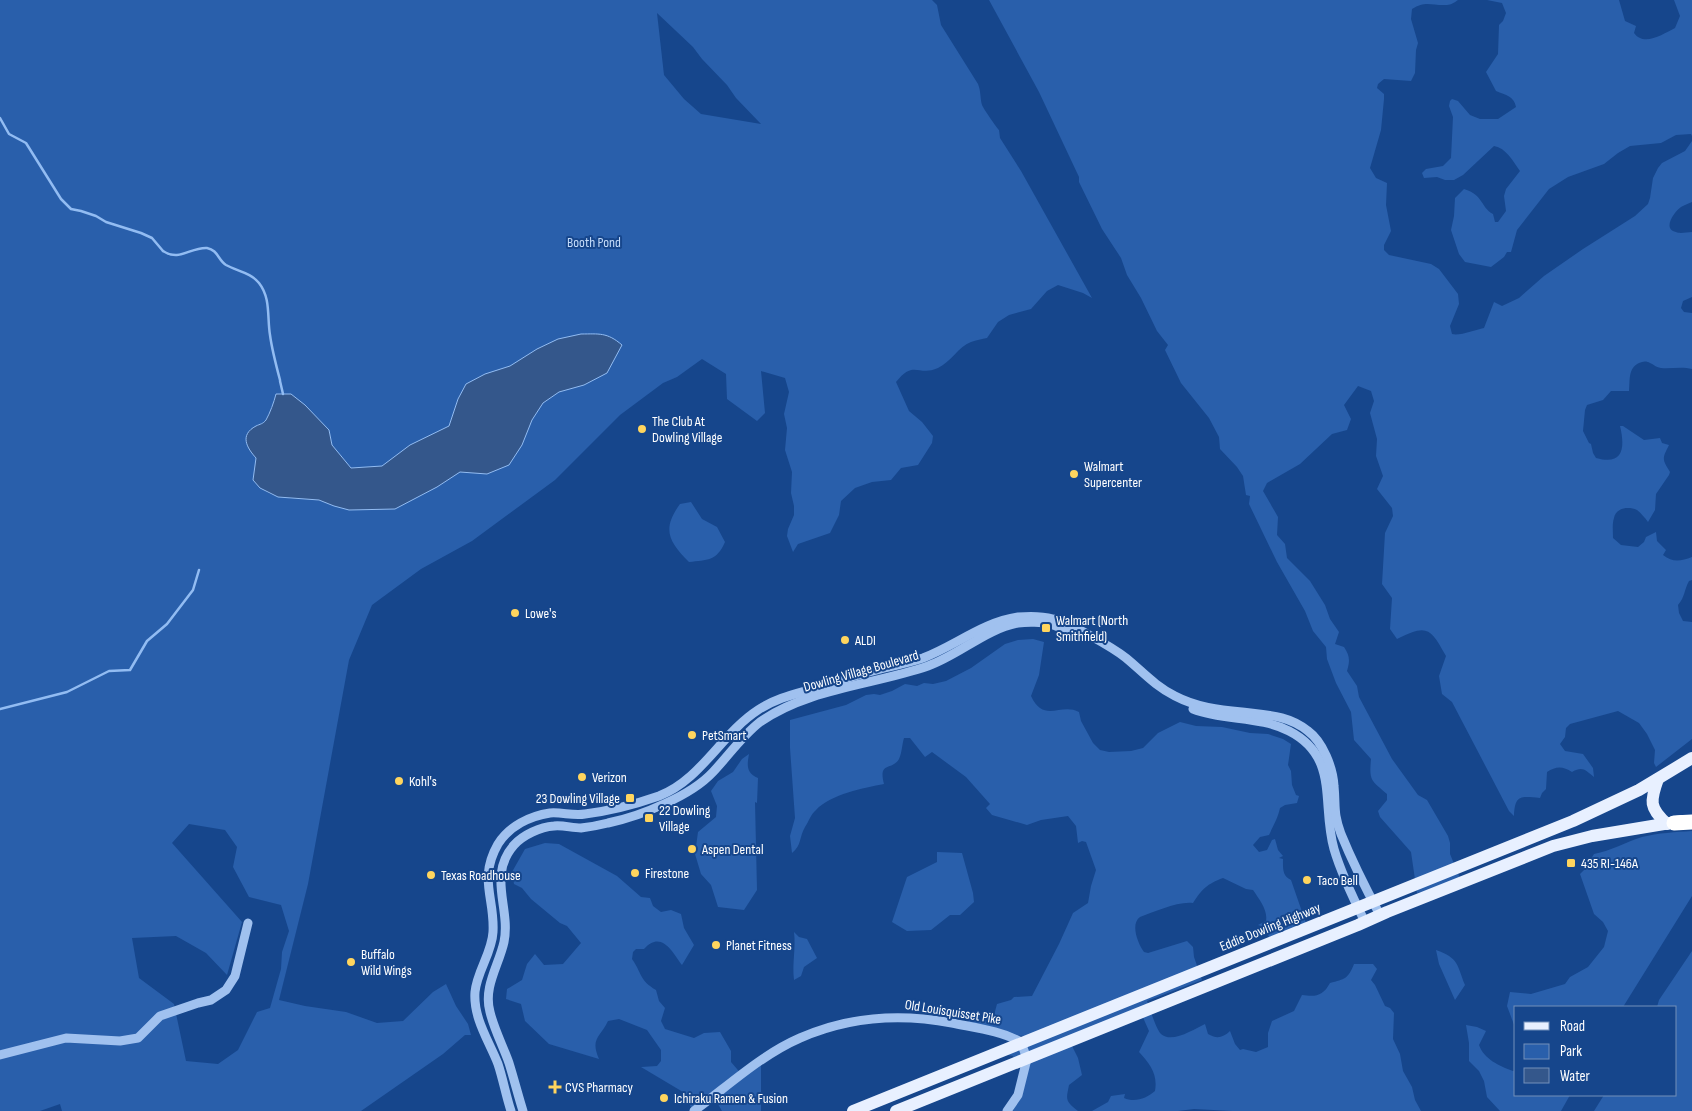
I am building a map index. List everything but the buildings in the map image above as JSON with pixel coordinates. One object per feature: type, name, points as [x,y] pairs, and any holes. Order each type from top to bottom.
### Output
[{"type":"highway","points":[[1671,824],[1692,821]]},
{"type":"main road","name":"Eddie Dowling Highway","points":[[853,1111],[1583,817],[1620,800],[1692,758]]},
{"type":"main road","points":[[1658,779],[1653,794],[1653,807],[1658,817],[1671,824]]},
{"type":"main road","points":[[896,1111],[1553,846],[1592,836],[1671,824]]},
{"type":"street","name":"Dowling Village Boulevard","points":[[511,1111],[498,1065],[477,1013],[475,992],[488,956],[493,933],[487,886],[490,864],[499,842],[514,827],[530,818],[552,813],[580,815],[603,811],[662,795],[685,780],[749,716],[772,701],[866,672],[925,657],[994,624],[1018,617],[1039,617],[1061,622],[1109,646],[1126,658],[1146,677],[1171,695],[1185,701],[1209,708],[1275,716],[1310,732],[1319,743],[1330,767],[1334,785],[1334,812],[1341,834],[1372,902],[1380,915]]},
{"type":"street","name":"Dowling Village Boulevard","points":[[523,1111],[509,1062],[489,1011],[488,992],[492,975],[500,959],[505,938],[505,914],[500,887],[501,871],[514,845],[528,834],[553,826],[581,828],[608,823],[665,804],[691,791],[712,773],[734,746],[758,724],[780,710],[827,694],[929,666],[961,651],[996,630],[1019,623],[1050,624],[1105,650],[1143,681],[1172,701],[1209,715],[1274,725],[1301,738],[1312,749],[1324,770],[1327,786],[1328,822],[1334,850],[1365,922]]},
{"type":"street","points":[[1332,838],[1341,834]]},
{"type":"street","points":[[0,1055],[66,1038],[120,1041],[138,1038],[160,1016],[211,1000],[226,990],[235,976],[248,923]]},
{"type":"street","name":"Old Louisquisset Pike","points":[[694,1111],[737,1078],[782,1048],[825,1028],[857,1020],[895,1016],[937,1020],[1008,1035],[1022,1042]]},
{"type":"street","points":[[1007,1111],[1018,1095],[1027,1059],[1022,1042]]},
{"type":"green space","name":"Booth Pond","points":[[0,0],[932,0],[937,5],[941,25],[978,84],[983,107],[999,130],[1000,138],[1021,171],[1092,298],[1058,285],[1047,291],[1031,309],[1009,315],[998,322],[987,338],[966,344],[938,368],[926,371],[912,370],[902,375],[896,382],[909,411],[922,422],[933,436],[932,443],[918,465],[901,468],[891,480],[872,482],[855,488],[841,501],[839,515],[830,533],[798,544],[793,552],[787,536],[794,515],[794,506],[791,493],[792,472],[785,450],[787,428],[784,414],[789,392],[785,378],[761,371],[765,413],[757,421],[727,399],[726,374],[702,359],[677,377],[663,383],[620,415],[555,480],[472,541],[421,569],[372,605],[349,660],[308,884],[279,1000],[346,1012],[377,1023],[403,1021],[433,992],[446,984],[456,1006],[468,1024],[471,1035],[465,1035],[443,1054],[361,1111],[62,1111],[60,1104],[40,1111],[0,1111]],"holes":[[[657,13],[693,47],[736,98],[761,124],[701,114],[684,99],[664,75]],[[276,394],[329,430],[332,445],[351,468],[384,466],[374,510],[350,509],[319,500],[282,498],[268,493],[261,488],[253,480],[256,458],[246,437],[264,422]],[[189,824],[225,830],[237,847],[233,867],[249,897],[281,905],[289,931],[282,952],[281,969],[270,1008],[257,1012],[238,1050],[218,1064],[186,1061],[174,1004],[139,978],[132,938],[176,936],[206,953],[227,975],[242,922],[172,843]]]},
{"type":"green space","points":[[989,0],[1458,0],[1448,5],[1425,4],[1412,9],[1411,19],[1418,43],[1415,73],[1411,81],[1384,79],[1378,84],[1377,88],[1384,94],[1384,99],[1381,130],[1370,168],[1376,178],[1387,183],[1386,205],[1391,231],[1384,245],[1384,250],[1389,255],[1431,264],[1439,269],[1458,294],[1459,304],[1450,326],[1452,334],[1463,334],[1484,328],[1494,302],[1502,306],[1519,298],[1544,276],[1635,216],[1648,204],[1653,178],[1658,168],[1662,163],[1685,151],[1692,141],[1692,202],[1678,209],[1671,220],[1670,228],[1676,232],[1692,232],[1692,297],[1683,301],[1681,308],[1684,312],[1692,313],[1692,369],[1661,368],[1648,362],[1635,365],[1631,371],[1629,391],[1611,391],[1603,400],[1587,405],[1583,431],[1591,444],[1596,458],[1605,460],[1617,457],[1620,453],[1622,441],[1620,426],[1623,426],[1644,440],[1660,438],[1662,443],[1669,445],[1664,459],[1670,472],[1656,494],[1655,510],[1648,522],[1637,510],[1626,508],[1620,510],[1613,520],[1613,538],[1621,545],[1638,547],[1644,542],[1646,537],[1656,532],[1657,541],[1666,550],[1663,555],[1667,558],[1684,560],[1692,557],[1692,580],[1689,581],[1678,605],[1683,621],[1692,622],[1692,739],[1656,767],[1654,763],[1655,750],[1647,734],[1639,723],[1618,711],[1570,724],[1566,728],[1565,737],[1560,744],[1565,751],[1583,754],[1593,768],[1594,777],[1581,769],[1572,772],[1563,768],[1553,769],[1547,772],[1546,789],[1540,798],[1520,798],[1516,804],[1514,816],[1509,811],[1452,702],[1442,694],[1439,676],[1446,656],[1436,639],[1427,631],[1421,630],[1397,639],[1390,629],[1392,598],[1382,584],[1385,533],[1393,516],[1392,508],[1377,489],[1383,476],[1376,456],[1377,439],[1370,413],[1374,401],[1371,391],[1358,386],[1344,405],[1351,419],[1347,430],[1332,434],[1300,464],[1267,483],[1263,491],[1278,517],[1277,535],[1285,544],[1287,558],[1310,581],[1325,605],[1330,619],[1339,632],[1335,644],[1344,647],[1346,650],[1349,659],[1347,671],[1357,686],[1359,697],[1392,759],[1418,795],[1427,800],[1448,836],[1450,854],[1462,883],[1417,893],[1411,852],[1380,817],[1378,811],[1387,800],[1387,794],[1372,779],[1370,772],[1371,759],[1354,740],[1351,712],[1336,683],[1327,659],[1326,647],[1313,631],[1305,611],[1277,562],[1249,504],[1250,496],[1246,495],[1243,476],[1220,449],[1219,437],[1209,418],[1181,383],[1165,350],[1168,345],[1157,331],[1127,275],[1121,258],[1102,229],[1039,92]]},
{"type":"green space","points":[[1487,0],[1619,0],[1625,21],[1636,26],[1634,33],[1638,37],[1648,39],[1675,28],[1680,16],[1674,0],[1692,0],[1692,136],[1691,134],[1676,135],[1661,143],[1630,146],[1604,164],[1568,177],[1549,189],[1517,230],[1511,252],[1507,252],[1504,257],[1491,267],[1465,262],[1459,254],[1451,230],[1455,198],[1464,189],[1475,194],[1493,214],[1495,222],[1498,222],[1506,211],[1504,196],[1506,189],[1520,171],[1512,159],[1502,149],[1494,146],[1463,175],[1454,180],[1445,180],[1437,177],[1424,178],[1422,173],[1426,169],[1443,166],[1451,158],[1453,117],[1449,106],[1452,99],[1458,101],[1470,115],[1480,119],[1498,119],[1516,107],[1511,98],[1496,91],[1486,72],[1498,54],[1499,25],[1506,13],[1502,3]]},
{"type":"green space","points":[[691,502],[702,519],[717,527],[725,542],[719,553],[715,556],[706,560],[689,562],[676,548],[669,528],[674,513],[680,504]]},
{"type":"green space","points":[[1033,639],[1044,642],[1039,675],[1031,696],[1041,709],[1047,711],[1066,709],[1079,712],[1081,721],[1093,743],[1100,750],[1109,752],[1131,751],[1143,748],[1158,733],[1180,722],[1196,726],[1222,727],[1250,733],[1268,734],[1291,744],[1288,765],[1291,771],[1292,785],[1296,795],[1299,796],[1297,803],[1280,808],[1269,835],[1260,837],[1253,845],[1259,852],[1267,850],[1272,840],[1275,839],[1278,850],[1283,856],[1279,858],[1283,859],[1283,869],[1291,880],[1308,929],[1272,943],[1264,927],[1258,925],[1266,921],[1266,913],[1253,890],[1246,889],[1223,878],[1205,888],[1193,903],[1173,905],[1140,917],[1137,920],[1135,929],[1137,939],[1144,952],[1148,953],[1187,941],[1193,947],[1194,957],[1202,980],[1147,1001],[1161,1034],[1166,1037],[1177,1037],[1205,1024],[1208,1034],[1219,1037],[1230,1031],[1235,1044],[1240,1050],[1256,1052],[1268,1047],[1268,1033],[1272,1021],[1294,1011],[1302,995],[1319,995],[1325,991],[1330,983],[1348,976],[1354,964],[1373,964],[1377,969],[1371,980],[1385,1006],[1394,1013],[1393,1039],[1400,1054],[1403,1071],[1412,1087],[1415,1100],[1421,1111],[1232,1111],[1194,1109],[1178,1111],[1092,1111],[1108,1102],[1111,1096],[1125,1094],[1124,1098],[1137,1100],[1145,1098],[1155,1091],[1154,1074],[1147,1061],[1139,1052],[1149,1031],[1141,1013],[1070,1042],[1078,1058],[1082,1075],[1069,1085],[1067,1100],[1078,1111],[1013,1111],[1024,1087],[1028,1062],[1015,1062],[1013,1056],[998,1053],[1026,1036],[991,1034],[967,1026],[969,1019],[993,1019],[997,1004],[1011,1000],[1014,997],[1032,996],[1073,913],[1088,903],[1096,870],[1086,842],[1078,843],[1076,826],[1068,816],[1041,820],[1027,825],[992,815],[986,808],[990,804],[966,777],[932,752],[925,757],[910,738],[904,738],[899,759],[893,765],[884,769],[884,784],[848,792],[822,804],[811,816],[799,844],[792,853],[790,836],[795,818],[790,720],[846,705],[866,695],[880,695],[905,684],[917,686],[924,683],[933,684],[946,681],[971,668],[1005,644],[1018,640]]},
{"type":"green space","points":[[749,754],[749,771],[758,778],[757,803],[755,802],[757,890],[744,910],[718,907],[711,885],[701,874],[695,854],[698,832],[716,817],[717,806],[711,791],[718,781],[733,772],[742,759]]},
{"type":"green space","points":[[1692,831],[1692,896],[1624,1006],[1514,1006],[1514,1025],[1507,1006],[1510,992],[1531,994],[1565,984],[1570,977],[1588,967],[1604,947],[1608,931],[1603,922],[1594,914],[1580,874],[1594,854],[1642,837]]},
{"type":"green space","points":[[545,843],[559,844],[617,876],[641,897],[650,898],[653,906],[661,912],[671,910],[681,914],[684,928],[694,945],[682,965],[670,949],[661,942],[650,944],[644,949],[636,949],[633,952],[632,959],[644,979],[656,990],[659,1001],[665,1008],[661,1021],[665,1029],[694,1038],[704,1033],[720,1032],[731,1051],[731,1062],[743,1076],[761,1064],[761,1111],[722,1111],[715,1099],[693,1111],[683,1092],[641,1067],[657,1066],[661,1061],[661,1050],[647,1030],[619,1019],[608,1021],[596,1042],[595,1047],[599,1059],[549,1044],[525,1021],[521,1004],[506,999],[507,989],[522,980],[527,964],[535,954],[544,965],[563,964],[581,943],[567,926],[560,923],[531,899],[522,888],[514,884],[512,872],[525,849]]},
{"type":"green space","points":[[937,852],[962,853],[974,902],[960,915],[950,915],[931,930],[907,931],[892,922],[907,877],[937,862]]},
{"type":"green space","points":[[794,932],[799,937],[807,939],[817,958],[804,967],[801,976],[794,980],[795,944]]},
{"type":"green space","points":[[1436,950],[1453,959],[1465,985],[1455,1000],[1439,964]]},
{"type":"green space","points":[[1692,951],[1692,1111],[1594,1111],[1603,1096],[1677,1096],[1677,1006],[1657,1006],[1659,1000]]},
{"type":"green space","points":[[1466,1025],[1486,1031],[1479,1045],[1481,1050],[1488,1058],[1502,1067],[1514,1071],[1514,1096],[1569,1096],[1561,1111],[1500,1111],[1487,1097],[1484,1081],[1479,1071],[1469,1061]]},
{"type":"water","points":[[581,334],[607,336],[622,345],[607,373],[584,385],[559,392],[543,403],[532,420],[522,445],[509,465],[487,474],[460,472],[437,487],[395,509],[349,510],[319,500],[278,497],[260,488],[253,480],[256,458],[246,442],[246,437],[251,430],[266,420],[276,394],[291,394],[305,405],[329,430],[332,445],[351,468],[382,466],[410,445],[449,426],[458,399],[466,384],[485,374],[510,366],[537,349],[558,339]]},
{"type":"waterway","points":[[0,118],[9,134],[26,143],[61,199],[71,209],[96,216],[106,222],[152,238],[163,251]]},
{"type":"waterway","points":[[163,251],[169,254],[180,255],[201,248],[211,249],[226,265],[248,274],[259,283],[267,302],[271,341],[280,380]]},
{"type":"waterway","points":[[280,381],[283,394]]},
{"type":"waterway","points":[[0,709],[67,692],[109,671],[130,670],[147,641],[167,624],[193,590],[199,570]]},
{"type":"place","name":"The Club At Dowling Village","points":[[642,429]]},
{"type":"place","name":"Walmart Supercenter","points":[[1074,474]]},
{"type":"place","name":"Lowe's","points":[[515,613]]},
{"type":"place","name":"Walmart (North Smithfield)","points":[[1046,628]]},
{"type":"place","name":"ALDI","points":[[845,640]]},
{"type":"place","name":"PetSmart","points":[[692,735]]},
{"type":"place","name":"Verizon","points":[[582,777]]},
{"type":"place","name":"Kohl's","points":[[399,781]]},
{"type":"place","name":"23 Dowling Village","points":[[630,798]]},
{"type":"place","name":"22 Dowling Village","points":[[649,818]]},
{"type":"place","name":"Aspen Dental","points":[[692,849]]},
{"type":"place","name":"435 RI-146A","points":[[1571,863]]},
{"type":"place","name":"Firestone","points":[[635,873]]},
{"type":"place","name":"Texas Roadhouse","points":[[431,875]]},
{"type":"place","name":"Taco Bell","points":[[1307,880]]},
{"type":"place","name":"Planet Fitness","points":[[716,945]]},
{"type":"place","name":"Buffalo Wild Wings","points":[[351,962]]},
{"type":"place","name":"CVS Pharmacy","points":[[555,1087]]},
{"type":"place","name":"Ichiraku Ramen & Fusion","points":[[664,1098]]}]
